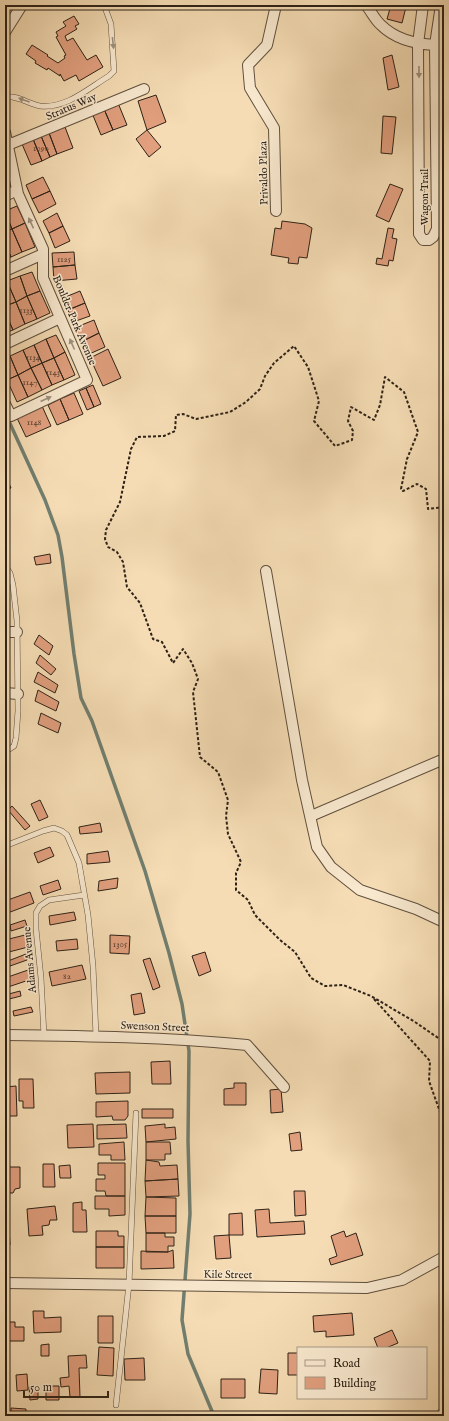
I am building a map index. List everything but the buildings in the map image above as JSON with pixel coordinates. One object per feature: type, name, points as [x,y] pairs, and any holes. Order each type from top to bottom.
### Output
[{"type":"street","points":[[5,32],[22,5]]},
{"type":"street","name":"Privaldo Plaza","points":[[276,5],[267,45],[248,65],[250,88],[274,128],[276,211]]},
{"type":"street","points":[[366,5],[380,25],[392,34],[418,44],[435,45]]},
{"type":"street","name":"Wagon Trail","points":[[423,5],[418,44],[419,234],[423,240],[429,240],[434,237],[437,230],[435,45],[440,5]]},
{"type":"street","name":"Stratus Way","points":[[8,145],[144,89]]},
{"type":"street","name":"Boulder Park Avenue","points":[[5,132],[17,190],[43,249],[43,278],[87,380],[10,416],[5,404]]},
{"type":"street","points":[[5,196],[17,190]]},
{"type":"street","points":[[5,271],[43,254]]},
{"type":"street","points":[[5,344],[60,318]]},
{"type":"street","points":[[266,571],[302,780],[317,847],[331,867],[360,890],[416,909],[444,922]]},
{"type":"street","points":[[5,632],[17,632]]},
{"type":"street","points":[[5,693],[18,694]]},
{"type":"street","points":[[311,816],[444,759]]},
{"type":"street","name":"Swenson Street","points":[[5,1035],[96,1036],[199,1040],[247,1045],[284,1087]]},
{"type":"street","name":"Kile Street","points":[[5,1282],[367,1288],[402,1280],[444,1257]]},
{"type":"lane","points":[[5,97],[14,96],[39,106],[54,106],[65,103],[110,76],[114,71],[111,24],[104,5]]},
{"type":"lane","points":[[5,566],[10,573],[13,585],[17,632],[18,694],[16,738],[14,746],[5,752]]},
{"type":"lane","points":[[5,846],[43,830],[54,828],[62,830],[67,835],[79,863],[88,915],[93,966],[96,1036]]},
{"type":"lane","name":"Adams Avenue","points":[[44,1036],[36,913],[40,906],[49,900],[84,894]]},
{"type":"lane","points":[[116,1405],[129,1284],[136,1113]]},
{"type":"lane","points":[[436,1416],[444,1410]]},
{"type":"path","points":[[372,996],[430,1061],[429,1081],[444,1123]]},
{"type":"waterway","points":[[7,417],[45,500],[58,535],[81,698],[92,721],[145,871],[182,1004],[189,1051],[188,1141],[190,1214],[182,1320],[188,1354],[214,1416]]}]
